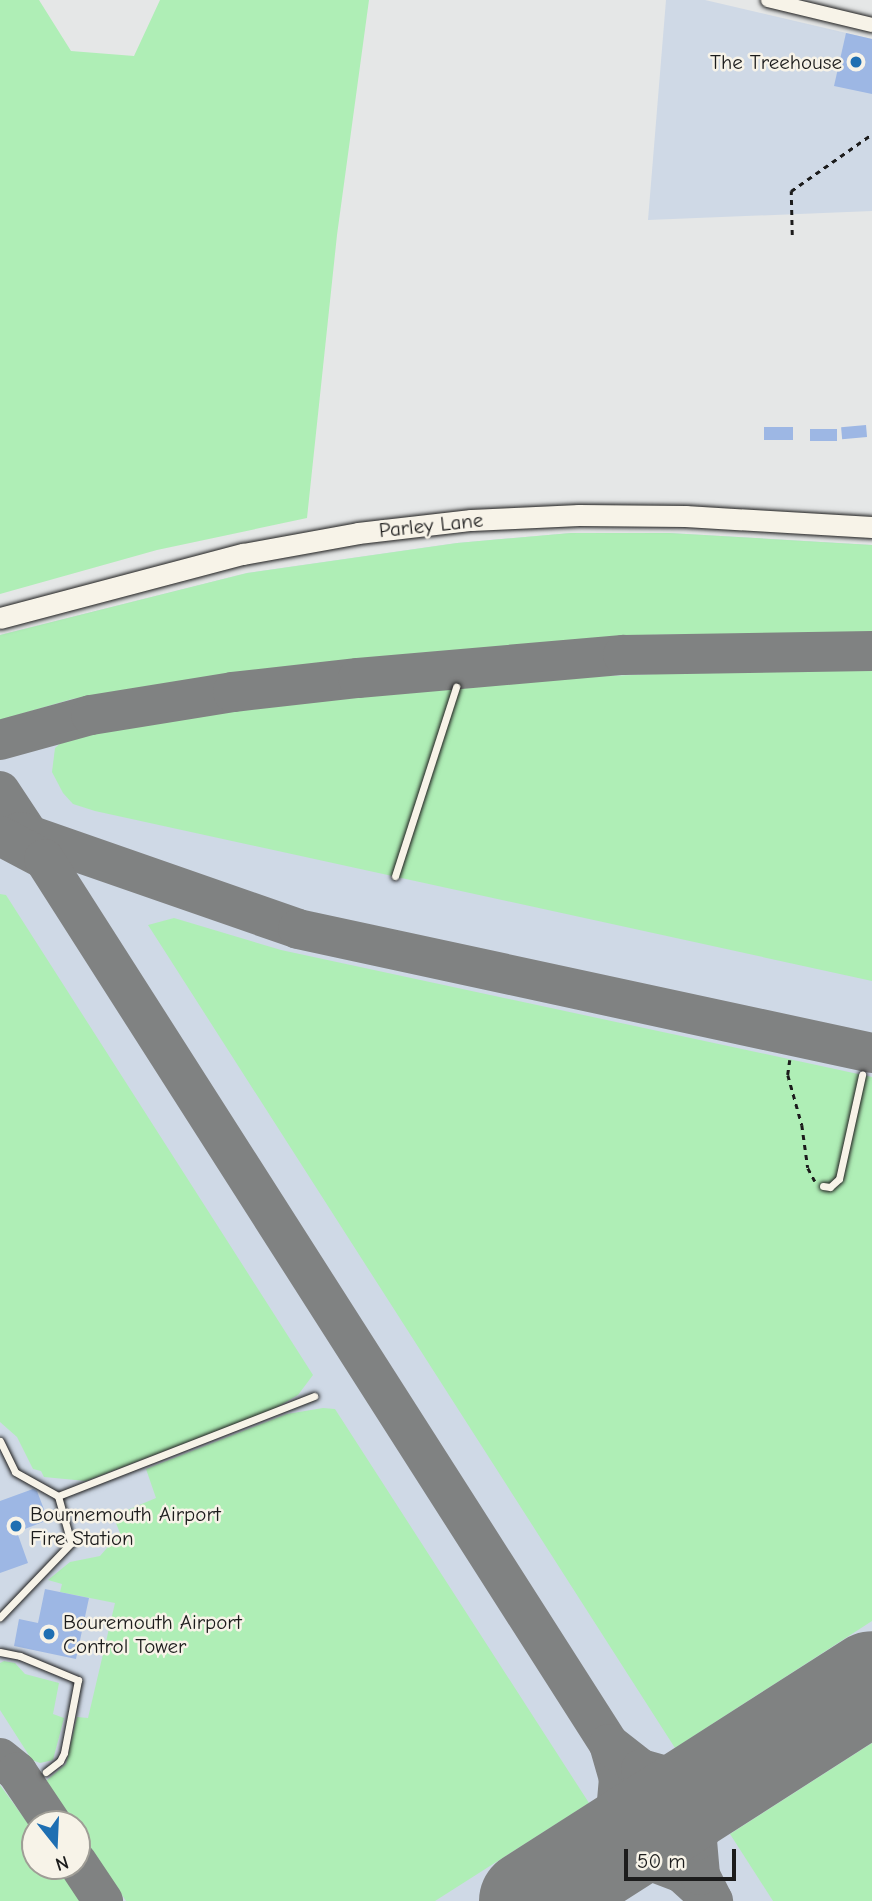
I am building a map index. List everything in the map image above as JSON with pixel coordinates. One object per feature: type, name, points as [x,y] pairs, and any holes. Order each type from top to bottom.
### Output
[{"type":"main road","name":"Parley Lane","points":[[0,618],[243,554],[358,533],[471,520],[579,515],[685,516],[872,527]]},
{"type":"street","points":[[768,0],[872,24]]},
{"type":"lane","points":[[395,876],[456,687]]},
{"type":"lane","points":[[823,1186],[830,1187],[839,1179],[862,1075]]},
{"type":"lane","points":[[58,1496],[314,1396]]},
{"type":"lane","points":[[0,1441],[15,1472],[58,1496],[71,1543],[0,1616]]},
{"type":"lane","points":[[0,1653],[20,1656],[78,1680],[64,1753],[61,1761],[46,1772]]},
{"type":"path","points":[[792,234],[791,191],[872,134]]},
{"type":"path","points":[[790,1060],[788,1075],[802,1125],[808,1168],[815,1181],[823,1186]]},
{"type":"shaded area","name":"The Treehouse","points":[[666,0],[705,0],[872,39],[872,211],[648,220]]},
{"type":"shaded area","points":[[571,533],[669,533],[872,545],[872,1901],[0,1901],[0,635],[247,573],[457,543]]},
{"type":"green space","points":[[0,0],[39,0],[71,51],[134,56],[160,0],[369,0],[337,235],[307,518],[157,550],[0,594]]},
{"type":"green space","points":[[571,533],[669,533],[872,545],[872,632],[640,635],[420,653],[235,673],[72,699],[0,720],[0,635],[247,573],[457,543]]},
{"type":"green space","points":[[767,669],[872,670],[872,981],[95,811],[73,804],[63,793],[52,772],[55,748],[65,739],[167,720],[365,695],[564,678]]},
{"type":"green space","points":[[0,894],[6,895],[313,1375],[298,1395],[274,1409],[86,1481],[44,1477],[41,1471],[33,1469],[17,1437],[0,1422]]},
{"type":"green space","points":[[174,918],[281,950],[872,1077],[872,1621],[675,1748],[148,925]]},
{"type":"green space","points":[[323,1408],[335,1409],[589,1803],[435,1901],[126,1901],[91,1848],[91,1810],[65,1810],[46,1781],[66,1764],[77,1717],[88,1718],[115,1603],[60,1592],[62,1584],[48,1580],[70,1562],[100,1556],[120,1533],[113,1516],[156,1498],[146,1469],[287,1414]]},
{"type":"green space","points":[[0,1663],[15,1663],[25,1674],[59,1683],[53,1714],[64,1718],[53,1760],[40,1763],[32,1760],[0,1710]]},
{"type":"green space","points":[[872,1743],[872,1901],[773,1901],[730,1834]]},
{"type":"green space","points":[[0,1785],[21,1814],[21,1880],[68,1880],[82,1901],[0,1901]]},
{"type":"building","name":"The Treehouse","points":[[846,33],[872,39],[872,94],[834,86]]},
{"type":"building","points":[[866,425],[867,437],[842,439],[841,427]]},
{"type":"building","points":[[764,427],[793,427],[793,440],[764,440]]},
{"type":"building","points":[[810,429],[837,429],[837,441],[810,441]]},
{"type":"building","name":"Bournemouth Airport Fire Station","points":[[33,1489],[37,1491],[48,1520],[17,1532],[28,1563],[0,1573],[0,1501]]},
{"type":"building","name":"Bouremouth Airport Control Tower","points":[[45,1589],[89,1598],[76,1659],[14,1646],[19,1619],[38,1623]]},
{"type":"taxiway","points":[[0,740],[91,715],[233,692],[358,678],[623,655],[872,651]]},
{"type":"taxiway","points":[[0,791],[41,853]]},
{"type":"taxiway","points":[[20,832],[298,929],[872,1053]]},
{"type":"taxiway","points":[[0,836],[44,859],[609,1744],[619,1778],[616,1810],[605,1836],[581,1868]]},
{"type":"taxiway","points":[[609,1744],[641,1769],[673,1778],[703,1778],[735,1769]]},
{"type":"taxiway","points":[[0,1758],[17,1772],[43,1810]]},
{"type":"taxiway","points":[[712,1899],[700,1875],[697,1840],[708,1805],[735,1769]]},
{"type":"taxiway","points":[[581,1868],[622,1859],[651,1861],[682,1873],[713,1901]]},
{"type":"taxiway","points":[[89,1880],[103,1901]]},
{"type":"runway","points":[[530,1901],[872,1682]]},
{"type":"place","name":"The Treehouse","points":[[856,62]]},
{"type":"place","name":"Bournemouth Airport Fire Station","points":[[16,1526]]},
{"type":"place","name":"Bouremouth Airport Control Tower","points":[[49,1634]]}]
